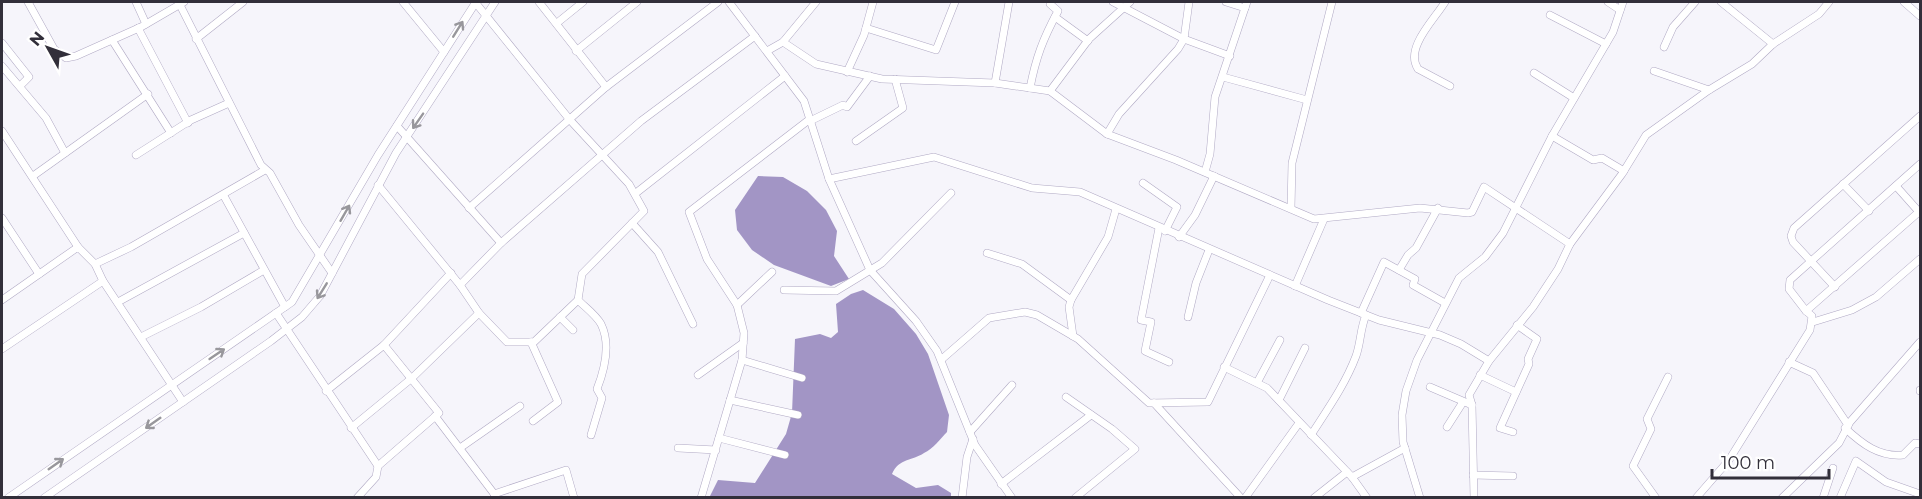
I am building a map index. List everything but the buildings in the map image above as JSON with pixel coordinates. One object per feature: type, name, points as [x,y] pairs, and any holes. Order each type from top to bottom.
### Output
[{"type":"street","points":[[27,2],[54,49],[66,58],[76,56],[138,28],[182,3],[196,39],[265,170],[332,273]]},
{"type":"street","points":[[136,2],[146,24]]},
{"type":"street","points":[[196,39],[243,2]]},
{"type":"street","points":[[403,2],[444,52]]},
{"type":"street","points":[[8,498],[285,307],[303,287],[397,126],[475,2],[570,120],[636,193],[644,211],[582,274],[578,285],[578,300],[598,321],[603,333],[605,365],[597,389],[602,398],[591,435]]},
{"type":"street","points":[[44,498],[286,330],[302,316],[320,296],[378,185],[495,2]]},
{"type":"street","points":[[557,23],[583,2]]},
{"type":"street","points":[[576,51],[637,2]]},
{"type":"street","points":[[469,208],[606,87],[718,2]]},
{"type":"street","points":[[729,2],[804,101],[829,178],[870,270],[916,321],[942,359],[971,435],[1011,498]]},
{"type":"street","points":[[767,51],[783,42],[816,2]]},
{"type":"street","points":[[847,72],[866,28],[873,2]]},
{"type":"street","points":[[866,28],[936,50],[955,2]]},
{"type":"street","points":[[995,83],[1010,2]]},
{"type":"street","points":[[1030,88],[1036,55],[1058,11],[1050,4],[1051,2]]},
{"type":"street","points":[[1113,2],[1127,4],[1184,39],[1230,57]]},
{"type":"street","points":[[1107,134],[1119,114],[1170,58],[1184,39],[1189,2]]},
{"type":"street","points":[[1205,172],[1210,154],[1215,97],[1246,5],[1226,2]]},
{"type":"street","points":[[1291,208],[1292,163],[1332,2]]},
{"type":"street","points":[[1445,2],[1416,47],[1414,59],[1418,69],[1450,86]]},
{"type":"street","points":[[1608,2],[1620,10]]},
{"type":"street","points":[[1420,498],[1405,448],[1402,415],[1406,391],[1430,332],[1459,278],[1485,257],[1503,233],[1552,135],[1606,44],[1623,2]]},
{"type":"street","points":[[1664,47],[1673,27],[1695,2]]},
{"type":"street","points":[[1721,2],[1773,44]]},
{"type":"street","points":[[1474,498],[1472,405],[1469,395],[1489,361],[1533,307],[1558,269],[1570,244],[1624,171],[1646,135],[1709,90],[1752,64],[1773,44],[1812,19],[1830,2]]},
{"type":"street","points":[[1904,2],[1920,16]]},
{"type":"street","points":[[545,3],[576,51],[606,87]]},
{"type":"street","points":[[1050,91],[1088,40],[1127,4]]},
{"type":"street","points":[[1550,15],[1606,44]]},
{"type":"street","points":[[1054,17],[1088,40]]},
{"type":"street","points":[[138,28],[188,123]]},
{"type":"street","points":[[460,285],[501,243],[641,121],[755,36]]},
{"type":"street","points":[[112,40],[171,133]]},
{"type":"street","points":[[783,42],[816,64],[847,72],[895,79],[995,83],[1050,91],[1107,134],[1205,172],[1314,219],[1438,208],[1472,212],[1484,187],[1570,244]]},
{"type":"street","points":[[2,43],[29,78],[20,86]]},
{"type":"street","points":[[2,66],[46,117],[65,153]]},
{"type":"street","points":[[1654,71],[1709,90]]},
{"type":"street","points":[[1534,73],[1574,98]]},
{"type":"street","points":[[636,193],[785,76]]},
{"type":"street","points":[[701,498],[742,360],[744,333],[737,304],[707,259],[689,212],[810,120],[843,105],[847,106],[870,76]]},
{"type":"street","points":[[1223,77],[1307,100]]},
{"type":"street","points":[[856,141],[903,108],[895,79]]},
{"type":"street","points":[[418,93],[430,104]]},
{"type":"street","points":[[33,176],[148,94]]},
{"type":"street","points":[[136,155],[188,123],[229,103]]},
{"type":"street","points":[[1835,287],[1792,242],[1791,236],[1794,228],[1920,116]]},
{"type":"street","points":[[397,126],[501,243]]},
{"type":"street","points":[[2,131],[78,247],[95,264],[102,280],[183,402]]},
{"type":"street","points":[[1552,135],[1593,160],[1602,158],[1624,171]]},
{"type":"street","points":[[829,178],[934,157],[1032,188],[1080,192],[1209,250],[1363,314],[1430,332],[1461,344],[1489,361]]},
{"type":"street","points":[[1696,498],[1729,460],[1813,322],[1812,316],[1788,284],[1920,165]]},
{"type":"street","points":[[95,264],[131,247],[265,170]]},
{"type":"street","points":[[1179,237],[1195,215],[1214,176]]},
{"type":"street","points":[[1143,183],[1177,207],[1162,229],[1141,320],[1151,322],[1145,351],[1169,362]]},
{"type":"street","points":[[1843,184],[1869,211]]},
{"type":"street","points":[[378,185],[460,285],[479,313],[507,342],[531,342],[578,300]]},
{"type":"street","points":[[1806,310],[1920,212],[1896,186]]},
{"type":"street","points":[[784,290],[831,292],[870,270],[889,256],[951,193]]},
{"type":"street","points":[[224,195],[285,307]]},
{"type":"street","points":[[1073,336],[1069,307],[1071,300],[1108,237],[1116,208]]},
{"type":"street","points":[[1399,270],[1408,255],[1416,248],[1438,208]]},
{"type":"street","points":[[2,218],[39,274]]},
{"type":"street","points":[[1295,286],[1324,219]]},
{"type":"street","points":[[632,223],[658,252],[693,324]]},
{"type":"street","points":[[118,302],[244,232]]},
{"type":"street","points":[[2,300],[78,247]]},
{"type":"street","points":[[1188,317],[1196,283],[1209,250]]},
{"type":"street","points":[[987,253],[1022,264],[1071,300]]},
{"type":"street","points":[[1813,322],[1852,310],[1876,297],[1920,259]]},
{"type":"street","points":[[1311,435],[1345,382],[1355,358],[1363,314],[1384,262],[1415,279],[1413,285],[1445,303]]},
{"type":"street","points":[[141,337],[201,307],[264,270]]},
{"type":"street","points":[[737,304],[772,272]]},
{"type":"street","points":[[326,391],[384,345],[450,273]]},
{"type":"street","points":[[942,359],[989,318],[1015,313],[1037,315],[1073,336],[1149,403],[1208,402],[1270,275]]},
{"type":"street","points":[[2,349],[102,280]]},
{"type":"street","points":[[276,313],[378,466]]},
{"type":"street","points":[[351,428],[412,378],[479,313]]},
{"type":"street","points":[[560,316],[573,330]]},
{"type":"street","points":[[1513,432],[1500,428],[1537,339],[1517,325]]},
{"type":"street","points":[[1258,381],[1280,340]]},
{"type":"street","points":[[531,342],[558,402],[533,422]]},
{"type":"street","points":[[1786,496],[1839,443],[1847,427],[1920,342]]},
{"type":"street","points":[[698,375],[743,343]]},
{"type":"street","points":[[357,498],[375,477],[378,466],[438,413],[384,345]]},
{"type":"street","points":[[1279,400],[1305,348]]},
{"type":"street","points":[[742,360],[802,378]]},
{"type":"street","points":[[1789,362],[1813,373],[1847,427],[1868,448],[1903,455],[1915,443],[1920,444]]},
{"type":"street","points":[[1224,367],[1258,381],[1279,400],[1349,474],[1367,498]]},
{"type":"street","points":[[1480,375],[1516,392]]},
{"type":"street","points":[[1656,498],[1634,466],[1651,429],[1647,419],[1668,378]]},
{"type":"street","points":[[962,498],[971,435],[1012,385]]},
{"type":"street","points":[[1430,387],[1472,405]]},
{"type":"street","points":[[1066,397],[1124,438],[1135,452],[1075,498]]},
{"type":"street","points":[[730,400],[798,415]]},
{"type":"street","points":[[1447,427],[1463,402]]},
{"type":"street","points":[[1154,403],[1241,498]]},
{"type":"street","points":[[460,448],[519,406]]},
{"type":"street","points":[[1001,484],[1091,415]]},
{"type":"street","points":[[435,416],[495,496],[566,470],[574,498]]},
{"type":"street","points":[[1245,498],[1299,423]]},
{"type":"street","points":[[719,438],[785,455]]},
{"type":"street","points":[[678,448],[716,450]]},
{"type":"street","points":[[1314,498],[1349,474],[1405,448]]},
{"type":"street","points":[[1840,498],[1856,461],[1886,482],[1920,494]]},
{"type":"street","points":[[1823,498],[1833,468]]},
{"type":"street","points":[[1473,475],[1513,476]]},
{"type":"shaded area","points":[[758,176],[783,177],[807,191],[826,210],[837,231],[834,256],[849,279],[831,286],[774,265],[752,250],[737,230],[735,210]]},
{"type":"shaded area","points":[[863,290],[894,309],[916,334],[928,354],[949,415],[947,432],[936,444],[919,456],[902,462],[892,474],[916,488],[938,485],[951,493],[951,497],[709,498],[718,480],[755,483],[786,434],[792,413],[795,339],[820,334],[831,338],[838,332],[836,304],[851,294]]}]
